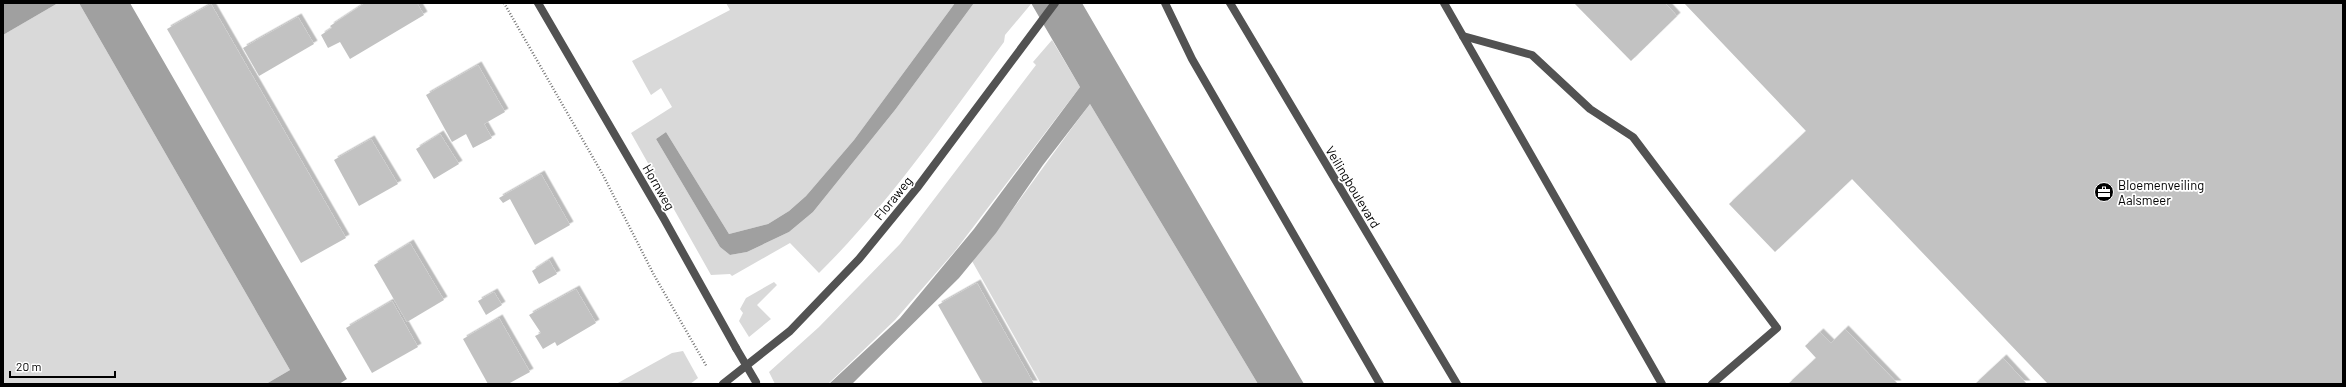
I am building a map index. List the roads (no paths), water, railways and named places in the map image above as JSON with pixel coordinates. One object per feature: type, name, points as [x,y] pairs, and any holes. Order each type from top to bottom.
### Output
[{"type":"street","name":"Hornweg","points":[[538,3],[664,219],[757,383]]},
{"type":"street","name":"Floraweg","points":[[723,384],[790,331],[859,259],[917,188],[1038,28],[1055,3]]},
{"type":"street","points":[[1165,3],[1192,59],[1380,384]]},
{"type":"street","name":"Veilingboulevard","points":[[1230,3],[1457,384]]},
{"type":"street","points":[[1444,3],[1662,384]]},
{"type":"street","points":[[1463,36],[1532,55],[1590,109],[1633,137],[1776,328],[1712,384]]},
{"type":"place","name":"Bloemenveiling Aalsmeer","points":[[2104,192]]}]
